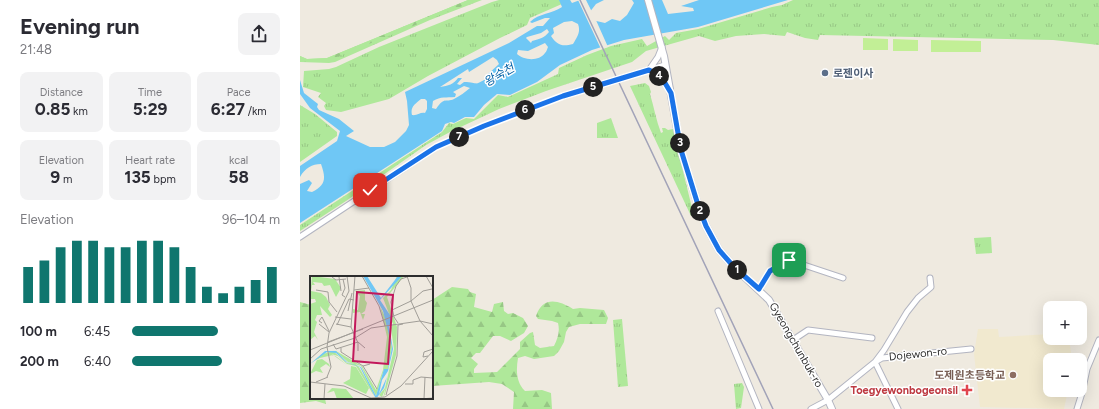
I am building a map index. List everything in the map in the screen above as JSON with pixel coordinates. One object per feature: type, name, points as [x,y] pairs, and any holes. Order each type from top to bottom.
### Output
[{"type":"street","name":"Gyeongchunbuk-ro","points":[[648,0],[666,65],[681,150],[706,226],[719,250],[734,267],[769,300],[832,409]]},
{"type":"street","points":[[649,70],[655,62],[662,47]]},
{"type":"street","points":[[300,237],[436,147],[484,126],[563,96],[666,65]]},
{"type":"street","points":[[649,70],[657,74],[671,93]]},
{"type":"street","points":[[759,289],[770,271],[789,260],[843,278]]},
{"type":"street","points":[[898,409],[875,362],[907,312],[918,298],[931,287],[930,278]]},
{"type":"street","points":[[718,311],[759,409]]},
{"type":"street","points":[[792,340],[808,330],[872,338]]},
{"type":"street","points":[[1077,409],[1087,369],[1099,340]]},
{"type":"street","name":"Dojewon-ro","points":[[811,409],[828,400],[882,358],[971,349]]},
{"type":"shaded area","name":"도제원초등학교","points":[[978,329],[998,329],[999,337],[1043,334],[1043,345],[1070,345],[1071,353],[1043,353],[1043,397],[1067,397],[1064,409],[980,407],[974,354]]},
{"type":"green space","points":[[468,0],[482,0],[430,20],[335,62],[300,62],[300,56],[307,59],[327,58]]},
{"type":"green space","points":[[468,0],[477,0],[327,61],[306,62],[300,60],[300,56],[307,59],[327,58]]},
{"type":"green space","points":[[499,0],[571,0],[530,18],[527,25],[428,76],[389,99],[341,112],[326,110],[324,106],[326,103],[318,97],[321,93],[303,87],[304,71],[336,67],[379,47]]},
{"type":"green space","points":[[793,0],[1099,0],[1099,45],[1053,40],[820,35],[818,40],[805,38],[787,32],[785,36],[764,34],[736,36],[715,41],[699,36],[646,51],[632,62],[546,91],[499,109],[450,132],[426,145],[300,231],[300,225],[442,132],[449,123],[453,124],[466,118],[474,119],[498,95],[508,97],[558,74],[559,68],[611,46],[642,39],[647,46],[665,36],[669,40],[676,33],[698,29],[782,5]]},
{"type":"green space","points":[[863,38],[888,39],[888,50],[863,50]]},
{"type":"green space","points":[[893,39],[918,40],[918,51],[893,51]]},
{"type":"green space","points":[[931,40],[981,41],[981,52],[931,52]]},
{"type":"green space","points":[[645,83],[649,86],[651,92],[650,94],[661,133],[663,132],[662,128],[668,130],[673,129],[694,216],[691,216],[630,86]]},
{"type":"green space","points":[[300,105],[315,114],[337,132],[337,136],[300,162]]},
{"type":"green space","points":[[611,118],[618,138],[597,138],[597,123]]},
{"type":"green space","points":[[991,237],[992,253],[976,254],[974,238]]},
{"type":"green space","points":[[452,287],[468,289],[470,292],[476,294],[474,307],[492,312],[494,304],[503,302],[504,311],[508,314],[513,313],[523,318],[528,326],[524,333],[511,341],[500,336],[493,336],[480,353],[476,353],[471,358],[478,364],[474,369],[474,373],[497,372],[520,349],[520,342],[530,333],[533,332],[535,345],[540,348],[554,346],[559,329],[558,323],[538,319],[536,316],[543,305],[547,303],[562,303],[573,309],[580,308],[604,310],[608,318],[606,324],[580,324],[569,327],[566,332],[564,342],[554,356],[534,359],[525,356],[518,358],[517,376],[522,387],[525,391],[542,390],[551,393],[552,409],[513,409],[514,392],[502,384],[489,382],[433,386],[433,299]]},
{"type":"green space","points":[[300,302],[310,305],[310,399],[325,399],[326,404],[316,401],[300,403]]},
{"type":"green space","points":[[622,319],[628,386],[618,387],[613,320]]},
{"type":"green space","points":[[742,383],[744,387],[741,408],[736,409],[734,384]]},
{"type":"water","name":"왕숙천","points":[[559,0],[570,0],[572,3],[580,0],[604,0],[596,4],[589,13],[592,20],[605,23],[612,19],[620,21],[627,15],[634,3],[632,0],[662,0],[668,14],[694,11],[693,8],[681,6],[699,0],[788,0],[698,27],[624,40],[592,50],[560,65],[537,82],[510,95],[497,94],[484,105],[474,117],[465,117],[454,123],[451,122],[445,124],[442,131],[300,223],[300,184],[309,180],[312,183],[307,191],[312,192],[320,187],[324,181],[324,173],[321,164],[315,165],[304,171],[300,177],[300,166],[337,141],[340,131],[310,108],[300,94],[300,80],[304,93],[318,104],[317,107],[319,110],[339,119],[354,131],[346,136],[370,147],[384,147],[395,142],[406,131],[409,125],[405,92],[509,43],[537,26],[543,26],[550,18],[545,18],[532,23],[530,22],[537,17],[562,7]],"holes":[[[572,21],[578,24],[579,32],[573,44],[560,44],[551,36],[554,33],[553,28],[564,22]],[[547,29],[549,32],[544,37],[532,41],[531,43],[526,38],[541,33]],[[545,43],[548,47],[542,56],[535,59],[523,58],[517,54],[518,50],[528,51]],[[493,57],[499,64],[487,75],[487,78],[480,82],[464,82],[460,85],[457,84],[462,78],[458,78],[455,82],[440,87],[468,69],[469,72]],[[464,86],[470,88],[454,99],[443,101],[436,109],[432,108],[433,101],[436,99],[455,97],[456,94],[453,92]],[[421,99],[425,99],[427,101],[427,109],[425,113],[412,115],[412,108]]]},
{"type":"pier","points":[[578,0],[586,0],[592,12],[591,14],[593,18],[595,18],[608,47],[601,49]]},
{"type":"railway","points":[[580,0],[773,409]]},
{"type":"place","name":"로젠이사","points":[[825,73]]},
{"type":"place","name":"도제원초등학교","points":[[1013,375]]},
{"type":"place","name":"Toegyewonbogeonsil","points":[[967,390]]},
{"type":"route","points":[[370,190],[436,147],[484,126],[563,96],[649,70],[657,74],[671,93],[681,150],[698,205],[706,226],[719,250],[734,267],[759,289],[770,271],[789,260]]}]
